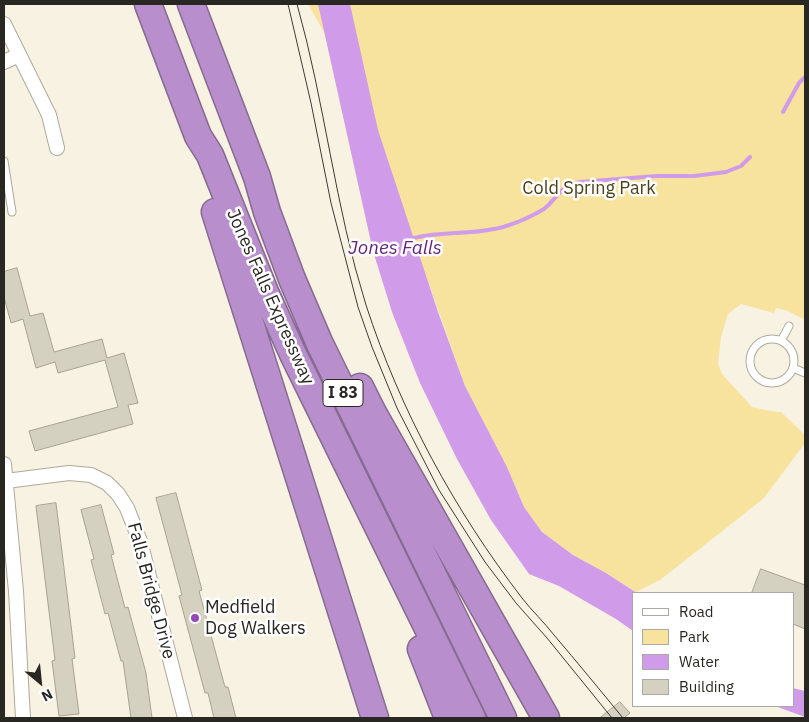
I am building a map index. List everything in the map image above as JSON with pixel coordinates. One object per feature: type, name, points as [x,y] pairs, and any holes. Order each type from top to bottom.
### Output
[{"type":"highway","name":"Jones Falls Expressway","points":[[148,4],[198,136],[210,155],[273,310],[472,718]]},
{"type":"highway","name":"Jones Falls Expressway","points":[[190,4],[257,177],[267,212],[292,279],[319,342],[503,718]]},
{"type":"highway","points":[[198,136],[198,151],[202,170],[375,718]]},
{"type":"highway","points":[[257,177],[278,208],[373,414],[546,718]]},
{"type":"highway","points":[[355,480],[448,718]]},
{"type":"street","points":[[4,24],[49,115],[57,148]]},
{"type":"street","points":[[4,62],[19,55]]},
{"type":"street","points":[[4,464],[20,643],[23,718]]},
{"type":"street","name":"Falls Bridge Drive","points":[[6,481],[69,473],[91,475],[107,483],[118,494],[128,508],[140,541],[185,718]]},
{"type":"lane","points":[[4,161],[12,212]]},
{"type":"lane","points":[[782,341],[789,326]]},
{"type":"lane","points":[[769,339],[782,341],[791,350],[794,362],[790,374],[780,382],[768,383],[757,378],[750,367],[751,354],[758,344],[769,339]]},
{"type":"lane","points":[[793,368],[805,373]]},
{"type":"green space","name":"Cold Spring Park","points":[[308,4],[805,4],[805,320],[788,311],[776,308],[774,313],[741,304],[728,314],[721,337],[718,364],[722,374],[752,407],[781,412],[805,435],[805,443],[763,499],[660,580],[636,592],[573,555],[542,532],[524,507],[507,467],[465,386],[429,284],[373,251],[325,34]]},
{"type":"water","name":"Jones Falls","points":[[318,4],[350,4],[378,130],[438,312],[465,386],[507,467],[524,507],[542,532],[573,555],[635,592],[632,592],[632,630],[559,586],[529,574],[491,520],[457,459],[420,383],[392,312],[373,251]]},
{"type":"water","points":[[794,688],[805,691],[805,717],[778,707],[794,707]]},
{"type":"building","points":[[17,268],[30,316],[43,313],[54,352],[102,339],[107,358],[124,353],[138,403],[128,405],[133,424],[35,451],[29,431],[118,407],[105,360],[58,373],[55,362],[36,368],[23,319],[11,323],[4,297],[4,272]]},
{"type":"building","points":[[176,493],[202,590],[199,591],[225,687],[228,687],[236,718],[214,718],[208,693],[205,693],[179,596],[182,595],[156,498]]},
{"type":"building","points":[[56,503],[75,658],[72,659],[79,714],[59,716],[52,661],[55,660],[36,506]]},
{"type":"building","points":[[101,505],[114,554],[111,555],[125,608],[128,607],[146,673],[152,718],[131,718],[123,661],[121,661],[108,613],[105,614],[91,560],[94,559],[81,510]]},
{"type":"building","points":[[761,569],[805,585],[805,629],[794,624],[794,592],[752,592]]},
{"type":"building","points":[[620,702],[630,713],[624,718],[600,718]]},
{"type":"waterway","points":[[783,112],[799,83],[805,77]]},
{"type":"waterway","points":[[410,239],[431,235],[484,231],[507,226],[544,209],[562,190],[580,182],[657,176],[694,176],[726,172],[741,166],[750,157]]},
{"type":"tram line","points":[[288,4],[311,103],[331,203],[358,307],[397,408],[439,490],[485,562],[516,603],[612,718]]},
{"type":"tram line","points":[[297,4],[307,41],[355,268],[366,305],[395,383],[452,495],[497,565],[526,603],[623,718]]},
{"type":"place","name":"Medfield Dog Walkers","points":[[195,618]]}]
